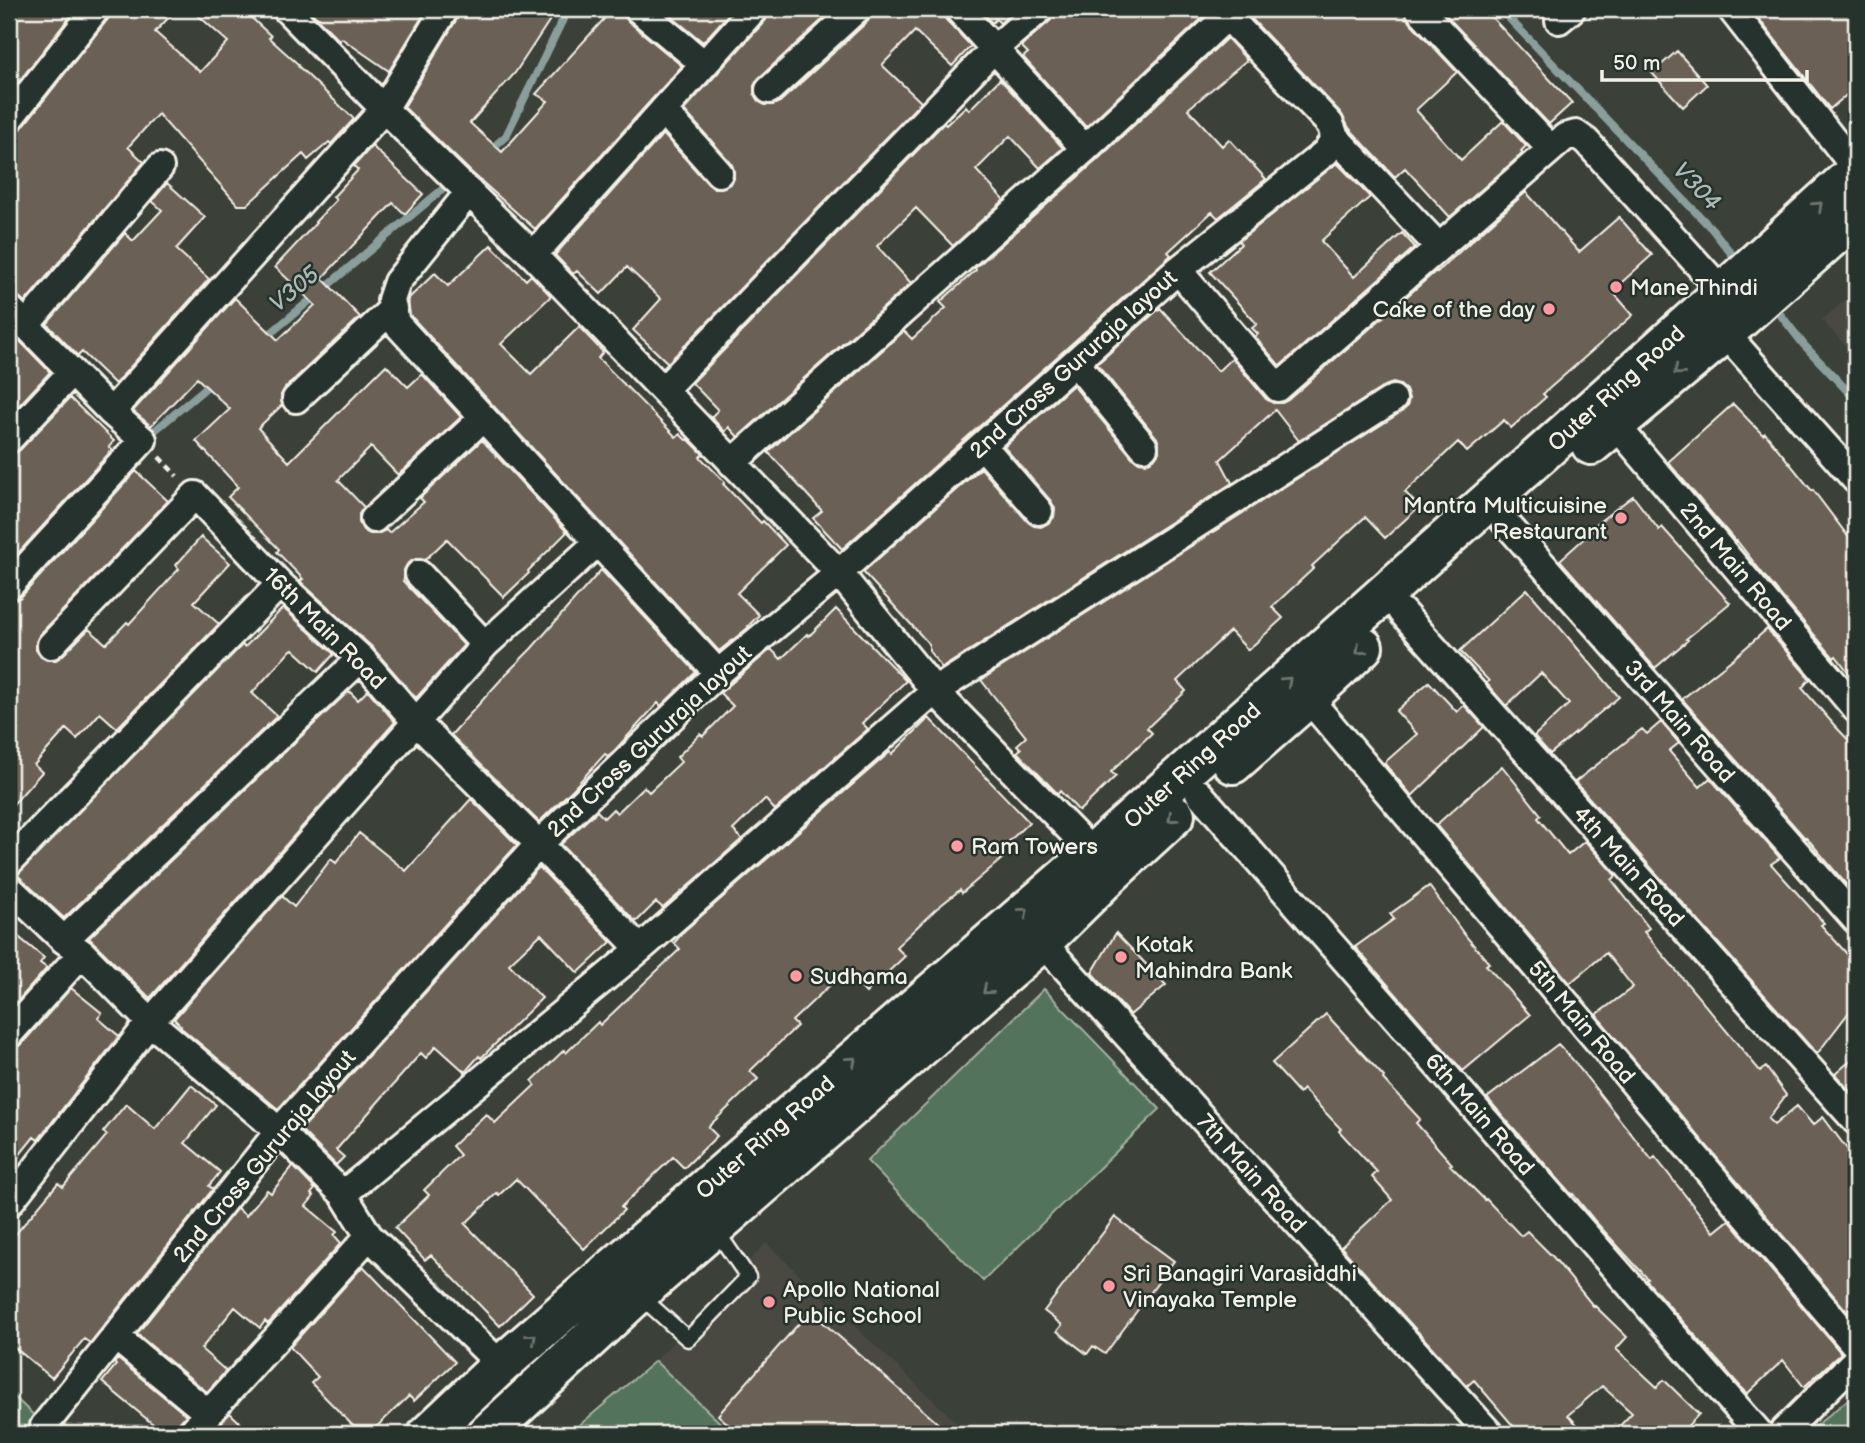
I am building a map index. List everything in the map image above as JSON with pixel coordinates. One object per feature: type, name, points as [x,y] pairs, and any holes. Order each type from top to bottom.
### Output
[{"type":"highway","name":"Outer Ring Road","points":[[428,1434],[501,1365],[1789,255],[1856,170]]},
{"type":"highway","name":"Outer Ring Road","points":[[1789,255],[1856,216]]},
{"type":"highway","name":"Outer Ring Road","points":[[487,1434],[638,1294],[1041,942],[1199,793],[1308,698],[1401,611],[1615,424],[1732,305]]},
{"type":"street","points":[[9,119],[96,9]]},
{"type":"street","points":[[286,9],[533,255],[839,573],[934,691],[1093,853]]},
{"type":"street","points":[[111,412],[384,109],[444,9]]},
{"type":"street","points":[[638,9],[704,64]]},
{"type":"street","points":[[533,255],[754,9]]},
{"type":"street","points":[[769,90],[857,9]]},
{"type":"street","points":[[958,9],[1085,149]]},
{"type":"street","points":[[663,390],[994,49],[1040,9]]},
{"type":"street","points":[[1419,9],[1551,149]]},
{"type":"street","points":[[1731,9],[1856,170]]},
{"type":"street","points":[[732,463],[1085,149],[1231,12],[1329,124],[1335,137],[1439,247]]},
{"type":"street","points":[[663,110],[719,173]]},
{"type":"street","points":[[1178,270],[1278,388],[1565,137],[1576,134],[1586,141],[1732,305],[1856,480]]},
{"type":"street","name":"2nd Cross Gururaja layout","points":[[44,1426],[279,1131],[539,844],[718,673],[839,573],[1178,270],[1326,152],[1335,137]]},
{"type":"street","points":[[9,586],[143,440],[111,412],[17,317],[160,167]]},
{"type":"street","points":[[467,190],[397,282],[391,300],[396,323],[718,673]]},
{"type":"street","points":[[296,399],[393,308]]},
{"type":"street","points":[[1075,362],[1144,447]]},
{"type":"street","points":[[9,439],[72,372]]},
{"type":"street","points":[[343,1194],[640,949],[934,691],[1393,399]]},
{"type":"street","points":[[374,519],[483,418]]},
{"type":"street","name":"2nd Main Road","points":[[1615,424],[1856,709]]},
{"type":"street","points":[[982,445],[1039,511]]},
{"type":"street","points":[[51,645],[195,495]]},
{"type":"street","name":"16th Main Road","points":[[195,495],[280,584],[362,658],[416,722],[640,949]]},
{"type":"street","name":"3rd Main Road","points":[[1505,522],[1856,920]]},
{"type":"street","points":[[9,1203],[150,1022],[416,722],[485,645],[597,543]]},
{"type":"street","points":[[419,573],[485,645]]},
{"type":"street","points":[[9,862],[280,584]]},
{"type":"street","name":"4th Main Road","points":[[1401,611],[1856,1121]]},
{"type":"street","points":[[9,1034],[73,947],[362,658]]},
{"type":"street","name":"5th Main Road","points":[[1308,698],[1856,1346]]},
{"type":"street","name":"6th Main Road","points":[[1199,793],[1760,1434]]},
{"type":"street","points":[[9,888],[150,1022],[279,1131],[343,1194],[369,1236],[501,1365]]},
{"type":"street","name":"7th Main Road","points":[[1041,942],[1490,1434]]},
{"type":"street","points":[[191,1434],[369,1236]]},
{"type":"street","points":[[116,1337],[209,1414]]},
{"type":"street","points":[[1781,1434],[1856,1360]]},
{"type":"lane","points":[[638,1294],[688,1339],[748,1277],[714,1228]]},
{"type":"path","points":[[143,440],[195,495]]},
{"type":"shaded area","points":[[1856,291],[1856,357],[1822,320]]},
{"type":"shaded area","name":"Apollo National Public School","points":[[766,1243],[969,1434],[732,1434],[655,1361]]},
{"type":"green space","points":[[1044,989],[1160,1109],[983,1281],[867,1161]]},
{"type":"green space","points":[[655,1361],[732,1434],[569,1434]]},
{"type":"green space","points":[[9,1392],[54,1434],[9,1434]]},
{"type":"green space","points":[[1856,1393],[1856,1434],[1808,1432]]},
{"type":"building","points":[[9,9],[76,9],[9,94]]},
{"type":"building","points":[[111,9],[177,9],[155,32],[200,72],[228,42],[191,9],[242,9],[354,119],[331,144],[329,142],[308,160],[303,154],[247,205],[238,205],[158,114],[128,147],[144,162],[25,302],[14,293],[9,293],[9,134],[21,129],[108,19]]},
{"type":"building","points":[[308,9],[427,9],[389,71],[341,38],[339,40]]},
{"type":"building","points":[[461,9],[557,9],[515,73],[470,123],[502,152],[548,101],[536,94],[613,9],[623,9],[628,21],[682,66],[535,229],[404,107]]},
{"type":"building","points":[[662,9],[733,9],[703,42]]},
{"type":"building","points":[[769,9],[834,9],[758,79],[754,94],[758,101],[765,105],[780,102],[868,21],[872,9],[943,9],[946,20],[971,46],[952,66],[915,31],[882,65],[921,102],[668,363],[633,330],[661,299],[627,267],[601,294],[577,271],[573,274],[555,255],[663,134],[713,188],[730,184],[734,179],[731,163],[684,110],[766,20]]},
{"type":"building","points":[[979,9],[1016,9],[1000,23],[996,19],[992,23]]},
{"type":"building","points":[[1055,9],[1212,9],[1086,127],[1023,57],[1028,53],[1021,46],[1050,21],[1055,15]]},
{"type":"building","points":[[1250,9],[1404,9],[1408,20],[1457,72],[1416,110],[1461,160],[1503,121],[1526,146],[1521,151],[1523,153],[1450,217],[1405,168],[1395,177],[1349,128],[1341,113],[1249,16]]},
{"type":"building","points":[[1440,9],[1484,9],[1572,103],[1549,124]]},
{"type":"building","points":[[1751,9],[1856,9],[1856,87],[1830,109]]},
{"type":"building","points":[[1227,38],[1247,60],[1188,109],[1222,146],[1229,139],[1266,179],[1218,218],[1212,212],[1168,252],[1171,255],[842,549],[813,518],[822,511],[768,452],[904,331],[912,339],[946,308],[940,302],[976,270],[975,268],[1096,161]]},
{"type":"building","points":[[1677,51],[1707,85],[1683,107],[1652,73]]},
{"type":"building","points":[[1000,79],[1063,148],[1040,168],[1010,136],[976,170],[1004,200],[953,246],[916,208],[877,246],[911,283],[738,437],[729,427],[725,432],[711,417],[718,410],[692,383],[944,123],[946,125],[966,106],[969,110]]},
{"type":"building","points":[[372,146],[423,194],[405,214],[393,203],[322,278],[360,317],[285,388],[281,395],[282,405],[258,428],[289,462],[386,365],[408,387],[422,374],[461,417],[398,475],[371,447],[338,480],[364,507],[359,514],[363,530],[370,534],[386,530],[389,533],[424,502],[420,498],[482,440],[567,532],[504,597],[447,539],[425,560],[416,559],[408,563],[403,581],[464,645],[416,698],[372,647],[300,581],[303,579],[277,552],[279,549],[228,497],[238,487],[196,441],[230,409],[197,378],[151,426],[133,411],[235,298],[278,340],[315,305],[275,267],[336,200],[333,197],[358,170],[354,166]]},
{"type":"building","points":[[1337,163],[1370,197],[1321,241],[1354,277],[1402,233],[1415,247],[1280,366],[1255,337],[1258,334],[1252,328],[1257,324],[1210,272],[1241,244],[1239,241]]},
{"type":"building","points":[[167,183],[205,217],[176,249],[209,279],[115,384],[82,352],[78,356],[47,324],[125,233],[133,241],[162,210],[152,201]]},
{"type":"building","points":[[1526,192],[1579,252],[1619,217],[1652,255],[1612,291],[1633,315],[1543,394],[1546,397],[1511,428],[1504,420],[1467,452],[1458,442],[1405,492],[1419,507],[1385,538],[1365,517],[1272,607],[1283,618],[1248,650],[1230,631],[1177,681],[1186,691],[1147,728],[1152,733],[1111,772],[1116,776],[1079,811],[1060,791],[1058,794],[1017,752],[1021,749],[1017,745],[1026,737],[981,680],[1401,412],[1407,407],[1409,399],[1406,390],[1393,383],[1385,386],[1299,441],[1275,410],[1220,460],[1232,483],[942,668],[929,651],[929,644],[863,572],[981,468],[1028,522],[1041,527],[1050,522],[1055,509],[1051,501],[1004,447],[1073,385],[1132,457],[1146,463],[1154,459],[1159,452],[1157,438],[1097,364],[1160,308],[1218,371],[1232,358],[1266,399],[1273,403],[1282,403],[1437,272]]},
{"type":"building","points":[[491,245],[526,280],[531,275],[551,296],[501,344],[531,374],[579,327],[603,352],[598,358],[676,437],[680,434],[688,439],[703,454],[700,457],[725,482],[723,484],[786,545],[737,593],[759,615],[749,627],[719,651],[410,315],[408,299],[435,273],[448,286]]},
{"type":"building","points":[[9,330],[50,372],[9,416]]},
{"type":"building","points":[[70,398],[114,441],[109,447],[112,450],[9,563],[9,454],[20,450]]},
{"type":"building","points":[[1733,404],[1763,435],[1765,433],[1856,547],[1856,682],[1668,462]]},
{"type":"building","points":[[136,471],[168,501],[40,634],[36,650],[47,660],[56,660],[89,629],[106,644],[127,622],[129,624],[179,569],[176,565],[201,537],[230,563],[194,602],[219,624],[117,728],[100,713],[77,739],[66,729],[34,765],[42,772],[9,809],[9,601],[21,597]]},
{"type":"building","points":[[1633,496],[1659,530],[1662,527],[1730,603],[1655,668],[1560,560],[1598,526],[1596,524]]},
{"type":"building","points":[[601,570],[696,672],[661,706],[658,703],[615,750],[608,756],[605,754],[539,822],[451,735]]},
{"type":"building","points":[[1527,589],[1619,697],[1550,754],[1534,736],[1569,704],[1541,673],[1506,706],[1486,683],[1489,681],[1460,651]]},
{"type":"building","points":[[283,608],[334,654],[318,672],[291,650],[252,693],[277,716],[64,918],[17,875],[242,645],[245,647]]},
{"type":"building","points":[[836,609],[906,681],[862,723],[868,729],[775,810],[765,799],[733,830],[742,839],[663,908],[656,902],[637,921],[634,920],[561,844],[597,811],[604,818],[613,809],[617,813],[644,787],[649,792],[681,762],[677,757],[733,706],[720,693],[771,649],[781,659]]},
{"type":"building","points":[[1767,629],[1810,679],[1802,688],[1856,748],[1856,896],[1682,699]]},
{"type":"building","points":[[1429,682],[1457,712],[1464,705],[1484,727],[1412,796],[1384,763],[1417,734],[1396,711]]},
{"type":"building","points":[[368,690],[395,722],[150,998],[89,938],[349,691],[358,700]]},
{"type":"building","points":[[929,718],[1029,822],[998,852],[1003,858],[962,893],[960,890],[936,909],[896,947],[905,956],[866,993],[845,971],[792,1021],[797,1026],[750,1071],[758,1079],[708,1127],[717,1136],[684,1168],[673,1157],[621,1207],[624,1210],[584,1249],[516,1179],[499,1195],[497,1193],[465,1224],[533,1294],[500,1326],[431,1255],[425,1260],[395,1228],[429,1195],[424,1190],[460,1155],[452,1146],[486,1114],[495,1123],[535,1085],[532,1081],[564,1050],[566,1053],[598,1022],[600,1025],[680,949],[674,943],[684,931],[890,752],[892,754]]},
{"type":"building","points":[[1661,722],[1679,743],[1669,751],[1700,787],[1710,778],[1780,858],[1771,864],[1824,923],[1821,925],[1856,964],[1856,1003],[1817,1054],[1575,782],[1642,729],[1647,734]]},
{"type":"building","points":[[1502,766],[1541,815],[1538,818],[1568,855],[1585,841],[1616,876],[1612,880],[1649,928],[1644,932],[1760,1071],[1766,1067],[1786,1095],[1768,1119],[1774,1125],[1797,1106],[1813,1125],[1823,1117],[1856,1161],[1856,1322],[1596,1015],[1633,987],[1606,953],[1570,983],[1436,825]]},
{"type":"building","points":[[471,799],[517,845],[278,1109],[180,1027],[174,1019],[282,896],[294,907],[331,859],[336,863],[359,833],[406,871]]},
{"type":"building","points":[[539,867],[611,942],[578,973],[541,934],[509,964],[542,998],[465,1072],[436,1046],[426,1058],[421,1053],[336,1150],[344,1157],[336,1165],[301,1130]]},
{"type":"building","points":[[1429,886],[1489,963],[1486,965],[1530,1015],[1463,1071],[1355,947],[1394,919],[1390,914]]},
{"type":"building","points":[[9,929],[44,958],[40,963],[47,968],[9,1011]]},
{"type":"building","name":"Kotak Mahindra Bank","points":[[1116,933],[1166,985],[1130,1015],[1092,973]]},
{"type":"building","points":[[71,988],[102,1013],[98,1018],[119,1036],[38,1140],[34,1137],[9,1168],[9,1049],[21,1045]]},
{"type":"building","points":[[1326,1014],[1420,1119],[1416,1123],[1452,1164],[1450,1165],[1521,1236],[1527,1231],[1554,1258],[1594,1307],[1627,1337],[1616,1349],[1657,1387],[1664,1380],[1699,1414],[1680,1434],[1612,1434],[1632,1413],[1602,1386],[1568,1415],[1586,1434],[1520,1434],[1474,1380],[1467,1386],[1341,1247],[1392,1200],[1372,1177],[1377,1172],[1339,1131],[1341,1129],[1303,1089],[1299,1093],[1272,1063]]},
{"type":"building","points":[[1558,1044],[1652,1160],[1655,1157],[1714,1232],[1729,1220],[1841,1353],[1804,1387],[1783,1360],[1747,1394],[1487,1098]]},
{"type":"building","points":[[1856,1056],[1856,1098],[1835,1074]]},
{"type":"building","points":[[191,1085],[216,1105],[185,1143],[220,1172],[209,1186],[213,1189],[90,1343],[84,1339],[52,1378],[9,1343],[9,1242],[58,1183],[63,1187],[107,1135],[103,1132],[126,1104],[155,1129]]},
{"type":"building","points":[[293,1166],[315,1189],[311,1194],[314,1196],[306,1206],[337,1232],[334,1235],[341,1243],[268,1324],[265,1321],[260,1328],[235,1307],[201,1349],[226,1371],[207,1392],[137,1334],[237,1208],[246,1216],[267,1190],[271,1193]]},
{"type":"building","name":"Sri Banagiri Varasiddhi Vinayaka Temple","points":[[1115,1217],[1174,1261],[1105,1354],[1093,1346],[1087,1354],[1057,1331],[1062,1325],[1044,1311]]},
{"type":"building","points":[[363,1266],[455,1362],[414,1401],[409,1396],[369,1434],[361,1434],[311,1383],[318,1377],[290,1347]]},
{"type":"building","points":[[810,1311],[950,1434],[739,1434],[718,1415]]},
{"type":"building","points":[[118,1359],[186,1415],[178,1424],[175,1434],[165,1434],[102,1382]]},
{"type":"building","points":[[230,1413],[252,1434],[211,1434]]},
{"type":"waterway","name":"V305","points":[[488,152],[506,136],[568,9]]},
{"type":"waterway","name":"V304","points":[[1500,9],[1712,229],[1738,262]]},
{"type":"waterway","name":"V305","points":[[265,338],[475,162]]},
{"type":"waterway","name":"V304","points":[[1773,305],[1804,345],[1856,400]]},
{"type":"waterway","name":"V305","points":[[147,437],[215,380]]},
{"type":"place","name":"Mane Thindi","points":[[1616,287]]},
{"type":"place","name":"Cake of the day","points":[[1549,309]]},
{"type":"place","name":"Mantra Multicuisine Restaurant","points":[[1621,518]]},
{"type":"place","name":"Ram Towers","points":[[957,846]]},
{"type":"place","name":"Kotak Mahindra Bank","points":[[1121,957]]},
{"type":"place","name":"Sudhama","points":[[796,976]]},
{"type":"place","name":"Sri Banagiri Varasiddhi Vinayaka Temple","points":[[1109,1286]]},
{"type":"place","name":"Apollo National Public School","points":[[769,1302]]}]
